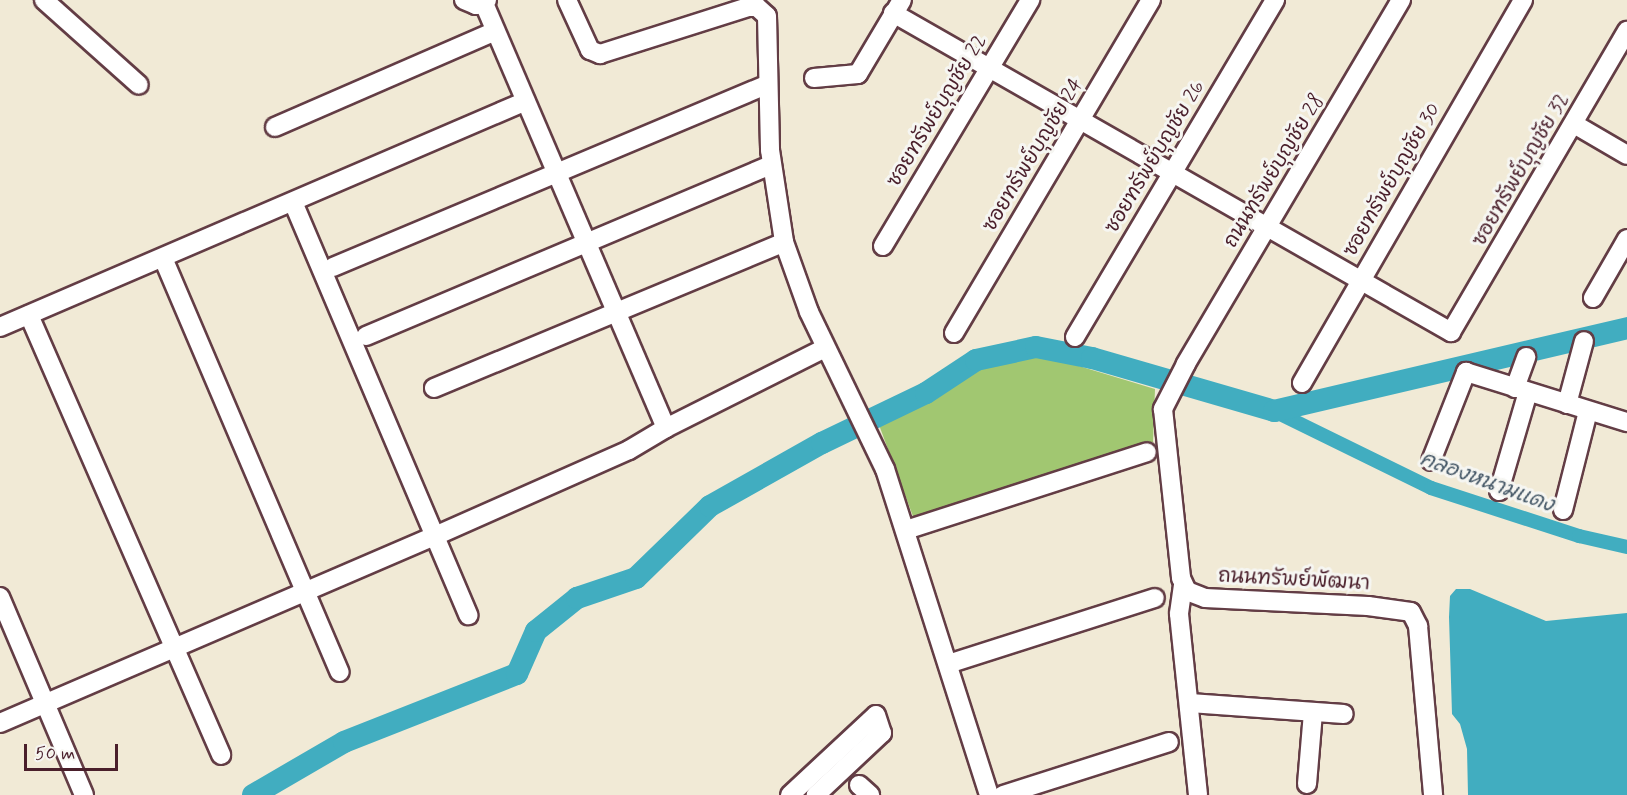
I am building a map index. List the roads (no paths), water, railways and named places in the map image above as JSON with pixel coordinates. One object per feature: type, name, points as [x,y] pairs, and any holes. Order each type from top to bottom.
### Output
[{"type":"street","points":[[44,0],[140,85]]},
{"type":"street","points":[[464,0],[476,5],[486,2],[494,32],[526,101],[584,242],[666,428]]},
{"type":"street","points":[[567,0],[590,50],[600,54],[689,24],[757,7],[766,16],[771,165],[784,242],[825,348],[873,440],[906,530],[989,795]]},
{"type":"street","name":"ซอยทรัพย์บุญชัย 22","points":[[883,246],[1030,0]]},
{"type":"street","name":"ซอยทรัพย์บุญชัย 24","points":[[954,333],[1151,0]]},
{"type":"street","name":"ซอยทรัพย์บุญชัย 26","points":[[1075,337],[1171,171],[1275,0]]},
{"type":"street","name":"ถนนทรัพย์บุญชัย 28","points":[[1183,585],[1163,409],[1166,399],[1401,0]]},
{"type":"street","name":"ซอยทรัพย์บุญชัย 30","points":[[1302,383],[1523,0]]},
{"type":"street","points":[[814,78],[858,74],[898,7],[990,67],[1360,280]]},
{"type":"street","name":"ซอยทรัพย์บุญชัย 32","points":[[1360,280],[1451,332],[1627,31]]},
{"type":"street","points":[[275,127],[494,32]]},
{"type":"street","points":[[333,267],[767,85]]},
{"type":"street","points":[[0,327],[526,101]]},
{"type":"street","points":[[1574,124],[1627,155]]},
{"type":"street","points":[[366,336],[584,242],[771,165]]},
{"type":"street","points":[[293,202],[468,615]]},
{"type":"street","points":[[1593,298],[1627,239]]},
{"type":"street","points":[[434,388],[784,242]]},
{"type":"street","points":[[163,258],[304,593],[340,672]]},
{"type":"street","points":[[29,315],[221,755]]},
{"type":"street","points":[[1567,404],[1584,341]]},
{"type":"street","points":[[0,723],[629,450],[666,428],[825,348]]},
{"type":"street","points":[[1499,491],[1526,357]]},
{"type":"street","points":[[1431,461],[1466,372],[1627,422]]},
{"type":"street","points":[[1563,510],[1588,411]]},
{"type":"street","points":[[906,530],[1147,452]]},
{"type":"street","points":[[1183,585],[1179,614],[1198,795]]},
{"type":"street","name":"ถนนทรัพย์พัฒนา","points":[[1183,585],[1187,591],[1205,598],[1368,606],[1410,612],[1418,626],[1433,795]]},
{"type":"street","points":[[0,597],[84,795]]},
{"type":"street","points":[[948,664],[1155,598]]},
{"type":"street","points":[[1190,703],[1344,714]]},
{"type":"street","points":[[1307,784],[1313,712]]},
{"type":"street","points":[[790,795],[876,715],[882,733],[816,795]]},
{"type":"street","points":[[1003,795],[1169,742]]},
{"type":"water","points":[[1456,589],[1470,589],[1546,621],[1627,613],[1627,795],[1468,795],[1467,749],[1460,724],[1452,714],[1449,617],[1450,596]]},
{"type":"waterway","points":[[253,795],[344,742],[517,674],[536,631],[577,598],[636,578],[710,506],[822,443],[926,393],[976,360],[1036,347],[1092,358],[1274,411],[1627,328]]},
{"type":"waterway","name":"คลองหนามแดง","points":[[1274,411],[1431,488],[1579,536],[1627,547]]}]
